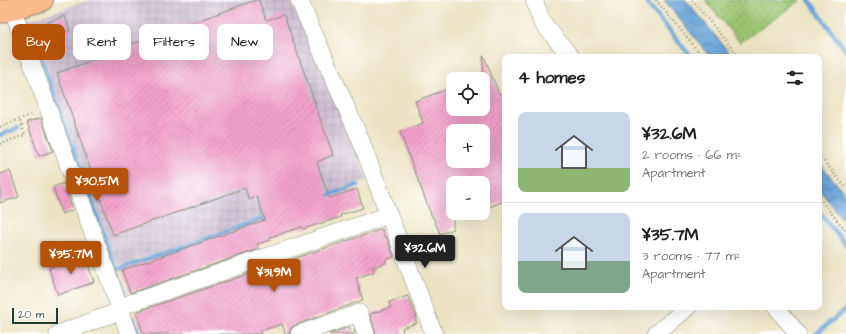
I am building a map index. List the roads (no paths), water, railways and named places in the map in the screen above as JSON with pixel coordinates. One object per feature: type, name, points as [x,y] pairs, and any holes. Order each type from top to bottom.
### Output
[{"type":"street","points":[[299,0],[359,136],[434,334]]},
{"type":"street","points":[[534,0],[542,22],[569,54]]},
{"type":"street","points":[[20,5],[48,108],[129,334]]},
{"type":"street","points":[[58,334],[120,309],[389,215]]},
{"type":"street","points":[[656,334],[684,310]]},
{"type":"street","points":[[778,310],[798,334]]},
{"type":"street","points":[[299,334],[359,313],[366,334]]},
{"type":"water","points":[[664,0],[686,0],[731,54],[708,54]]},
{"type":"water","points":[[822,166],[846,195],[846,223],[822,194]]},
{"type":"waterway","points":[[809,0],[846,51]]},
{"type":"waterway","points":[[647,3],[689,54]]},
{"type":"waterway","points":[[28,22],[124,292]]},
{"type":"waterway","points":[[0,135],[18,128]]},
{"type":"waterway","points":[[324,197],[358,185]]},
{"type":"waterway","points":[[116,270],[270,216]]},
{"type":"waterway","points":[[822,216],[846,245]]},
{"type":"waterway","points":[[816,334],[846,309]]},
{"type":"waterway","points":[[133,319],[139,334]]}]
